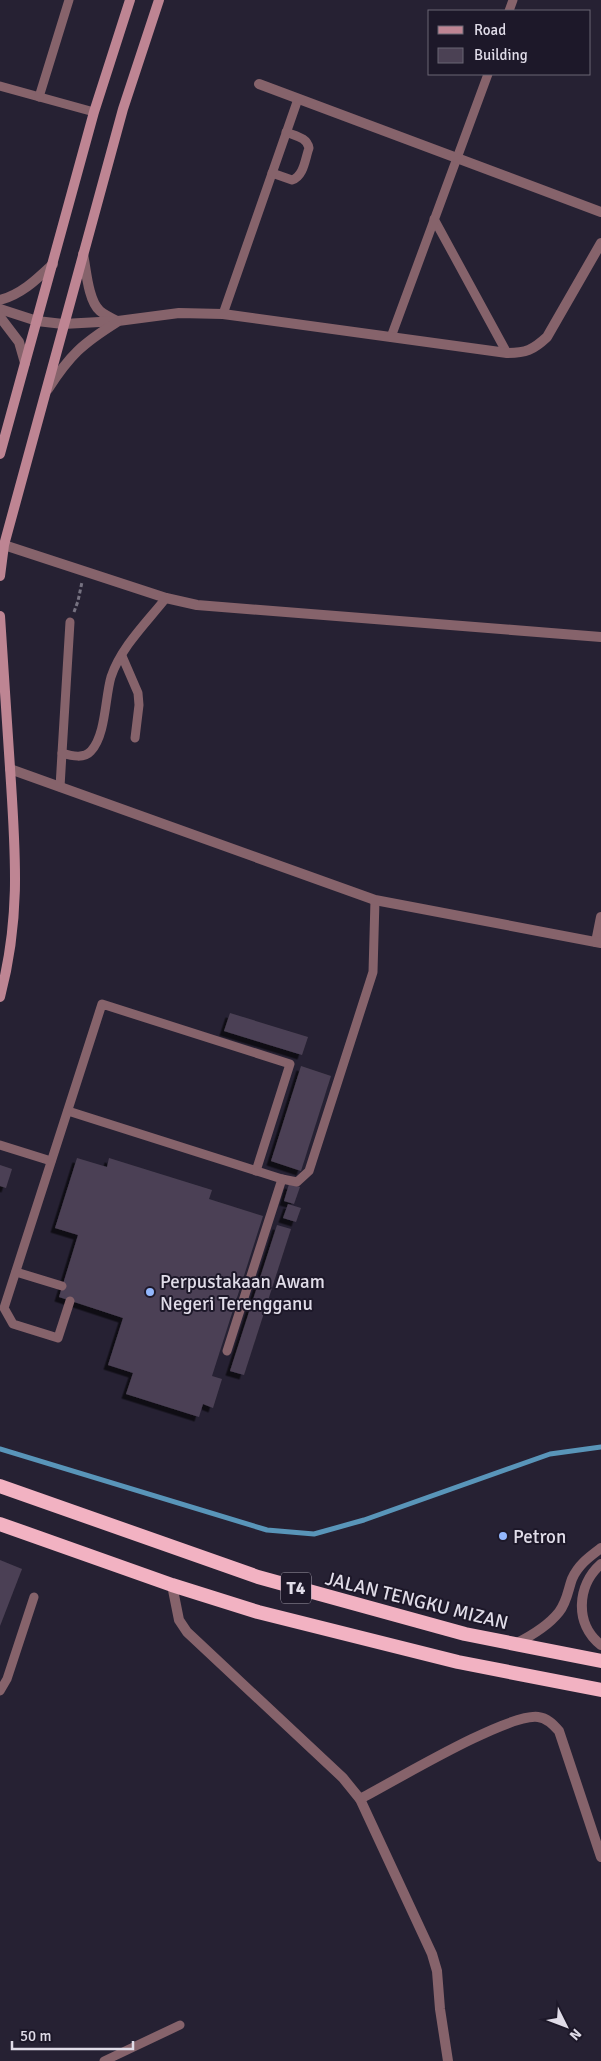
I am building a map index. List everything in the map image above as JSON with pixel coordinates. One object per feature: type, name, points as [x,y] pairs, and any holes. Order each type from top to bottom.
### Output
[{"type":"highway","name":"JALAN TENGKU MIZAN","points":[[0,1486],[258,1577],[465,1634],[601,1661]]},
{"type":"highway","name":"T4","points":[[0,1524],[172,1585],[258,1612],[458,1662],[601,1690]]},
{"type":"main road","points":[[0,454],[94,112],[130,0]]},
{"type":"main road","points":[[0,576],[4,545],[82,254],[123,109],[159,0]]},
{"type":"main road","points":[[0,616],[16,871],[14,924],[7,971],[0,997]]},
{"type":"street","points":[[259,84],[601,212]]},
{"type":"street","points":[[0,309],[37,321],[63,324],[118,322],[178,313],[223,314],[507,353],[523,353],[536,347],[547,337],[601,243]]},
{"type":"street","points":[[82,254],[95,305],[118,322]]},
{"type":"street","points":[[0,300],[10,297],[32,284],[53,264]]},
{"type":"street","points":[[0,317],[19,342],[25,363]]},
{"type":"street","points":[[44,394],[68,359],[81,346],[118,322]]},
{"type":"street","points":[[4,545],[166,598],[197,604],[601,637]]},
{"type":"street","points":[[10,769],[375,900],[599,943],[601,918]]},
{"type":"street","points":[[516,1644],[534,1634],[559,1612],[578,1568],[586,1559],[601,1548]]},
{"type":"street","points":[[601,1564],[587,1582],[582,1598],[581,1614],[586,1628],[601,1645]]},
{"type":"street","points":[[172,1585],[179,1620],[187,1632],[343,1778],[360,1799],[432,1954],[437,1971],[440,2009],[448,2061]]},
{"type":"street","points":[[360,1799],[487,1732],[513,1720],[537,1716],[550,1721],[560,1731],[601,1857]]},
{"type":"lane","points":[[39,97],[68,0]]},
{"type":"lane","points":[[392,337],[488,75]]},
{"type":"lane","points":[[0,86],[94,112]]},
{"type":"lane","points":[[223,314],[298,98]]},
{"type":"lane","points":[[272,173],[292,180],[298,178],[309,148],[306,140],[286,132]]},
{"type":"lane","points":[[434,219],[507,353]]},
{"type":"lane","points":[[62,753],[74,756],[86,755],[92,750],[100,730],[111,676],[122,656],[166,598]]},
{"type":"lane","points":[[60,787],[70,622]]},
{"type":"lane","points":[[122,656],[138,693],[139,705],[135,738]]},
{"type":"lane","points":[[68,1111],[256,1171],[298,1182],[309,1171],[373,972],[375,900]]},
{"type":"lane","points":[[70,1301],[58,1338],[13,1324],[4,1308],[102,1004],[290,1064],[256,1171]]},
{"type":"lane","points":[[0,1145],[51,1161]]},
{"type":"lane","points":[[227,1351],[282,1179]]},
{"type":"lane","points":[[16,1272],[62,1286]]},
{"type":"lane","points":[[0,1691],[7,1679],[34,1597]]},
{"type":"lane","points":[[104,2061],[180,2025]]},
{"type":"path","points":[[70,622],[78,601],[84,572]]},
{"type":"building","points":[[230,1013],[308,1037],[302,1055],[224,1031]]},
{"type":"building","points":[[301,1066],[331,1076],[301,1171],[271,1161]]},
{"type":"building","name":"Perpustakaan Awam Negeri Terengganu","points":[[77,1158],[107,1167],[109,1158],[212,1190],[209,1199],[263,1216],[212,1376],[222,1379],[213,1408],[203,1404],[199,1417],[126,1394],[133,1373],[108,1365],[123,1318],[59,1297],[78,1235],[55,1228]]},
{"type":"building","points":[[0,1165],[12,1169],[6,1188],[0,1186]]},
{"type":"building","points":[[289,1184],[300,1187],[294,1204],[284,1201]]},
{"type":"building","points":[[288,1204],[301,1208],[296,1222],[283,1218]]},
{"type":"building","points":[[277,1225],[291,1229],[244,1375],[230,1371]]},
{"type":"building","points":[[0,1560],[22,1569],[0,1626]]},
{"type":"waterway","points":[[0,1449],[267,1530],[314,1534],[364,1520],[550,1454],[601,1447]]},
{"type":"place","name":"Perpustakaan Awam Negeri Terengganu","points":[[150,1292]]},
{"type":"place","name":"Petron","points":[[503,1536]]}]
